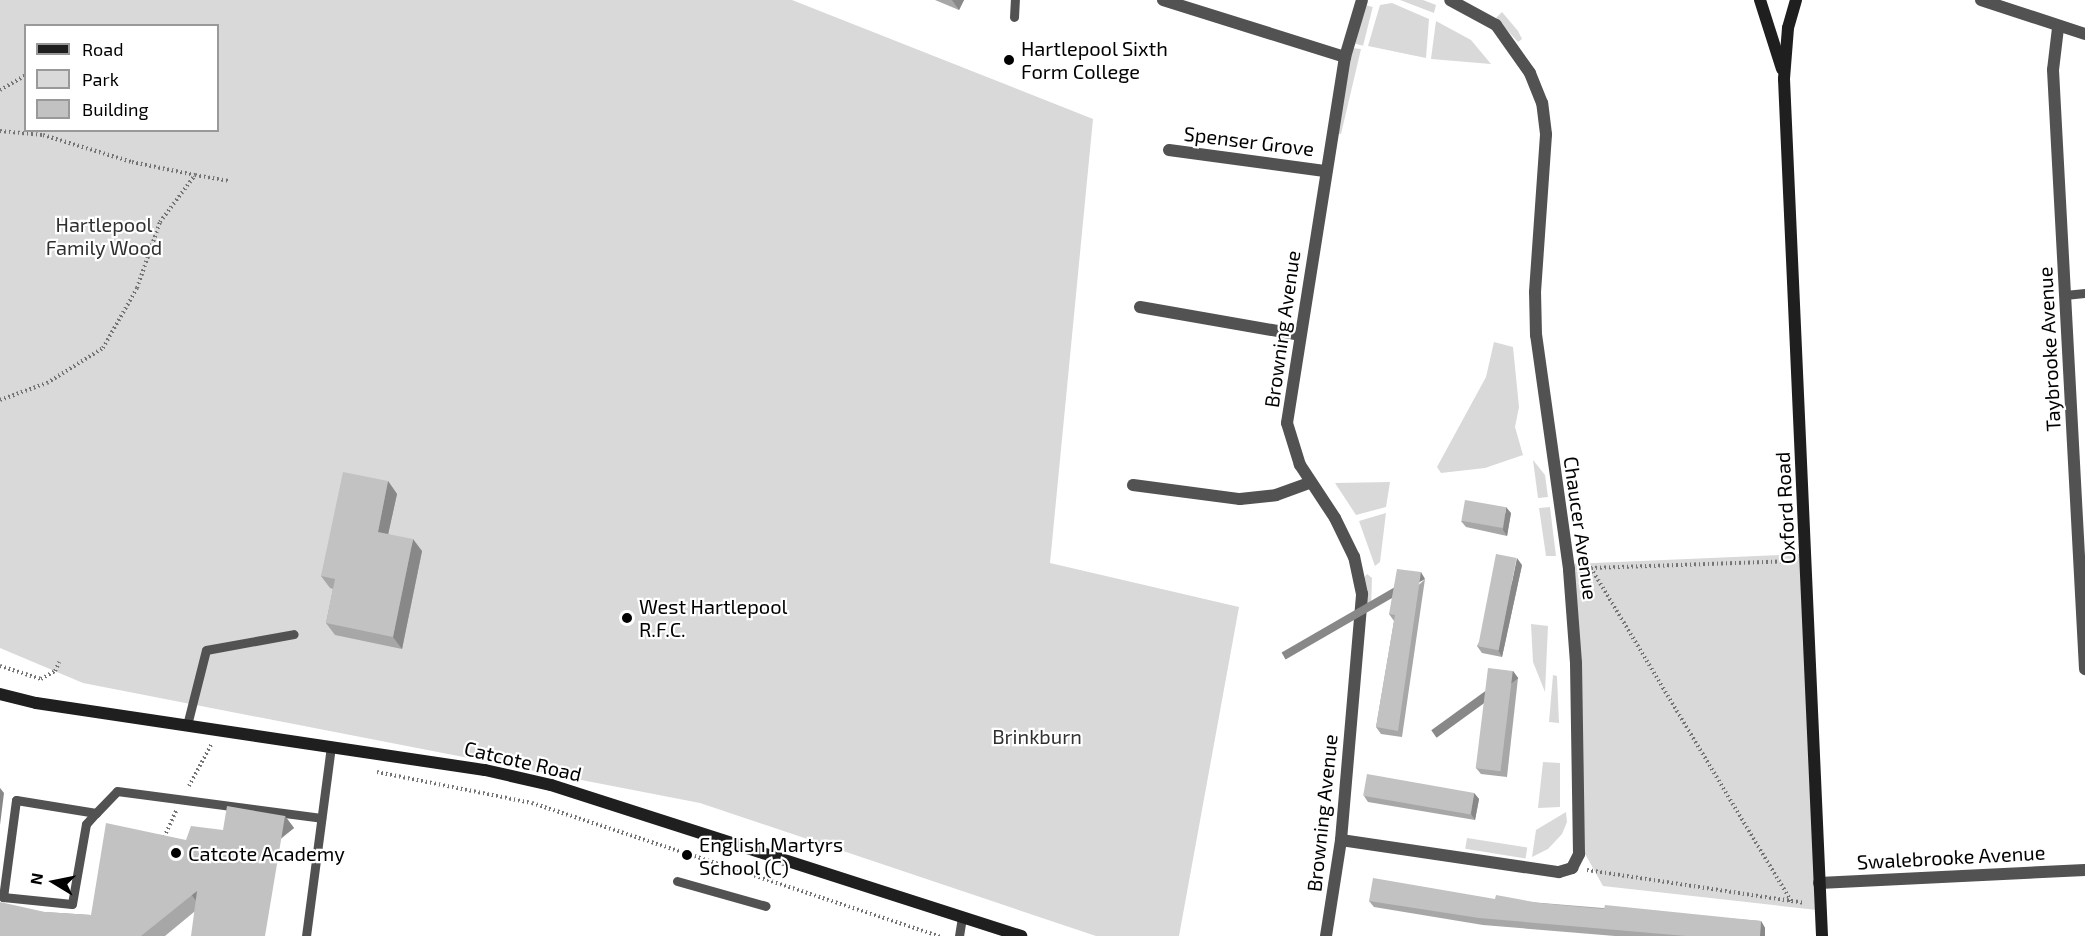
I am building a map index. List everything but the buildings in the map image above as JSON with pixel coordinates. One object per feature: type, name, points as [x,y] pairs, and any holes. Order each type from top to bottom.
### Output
[{"type":"street","points":[[1163,0],[1259,33],[1345,57]]},
{"type":"street","name":"Browning Avenue","points":[[1326,936],[1341,840],[1362,594],[1360,575],[1345,537],[1291,444],[1287,423],[1325,171],[1345,57],[1362,0]]},
{"type":"street","name":"Chaucer Avenue","points":[[1450,0],[1496,25],[1530,74],[1542,103],[1546,134],[1535,292],[1536,335],[1569,569],[1576,663],[1579,854],[1572,868]]},
{"type":"street","name":"Oxford Road","points":[[1760,0],[1784,79]]},
{"type":"street","name":"Oxford Road","points":[[1796,0],[1788,28],[1784,79],[1822,936]]},
{"type":"street","points":[[1981,0],[2058,28],[2085,34]]},
{"type":"street","name":"Taybrooke Avenue","points":[[2058,28],[2054,70],[2085,669]]},
{"type":"street","name":"Spenser Grove","points":[[1168,150],[1325,171]]},
{"type":"street","points":[[1140,307],[1300,335]]},
{"type":"street","points":[[1133,485],[1240,499],[1276,495],[1311,482]]},
{"type":"street","name":"Catcote Road","points":[[0,694],[485,770],[551,785],[1021,936]]},
{"type":"street","points":[[1341,840],[1560,872],[1572,868]]},
{"type":"street","name":"Swalebrooke Avenue","points":[[1819,883],[2085,870]]},
{"type":"lane","points":[[1014,17],[1015,0]]},
{"type":"lane","points":[[2065,295],[2085,293]]},
{"type":"lane","points":[[187,725],[207,650],[294,634]]},
{"type":"lane","points":[[306,936],[331,747]]},
{"type":"lane","points":[[96,813],[16,800],[3,897],[72,904],[86,824],[117,790],[321,818]]},
{"type":"lane","points":[[677,882],[766,906]]},
{"type":"lane","points":[[959,936],[962,917]]},
{"type":"path","points":[[0,90],[24,76]]},
{"type":"path","points":[[0,131],[43,135],[132,162],[228,181]]},
{"type":"path","points":[[0,400],[47,383],[103,348],[138,288],[160,222],[195,174]]},
{"type":"path","points":[[1569,569],[1807,561]]},
{"type":"path","points":[[1591,568],[1792,902]]},
{"type":"path","points":[[0,666],[41,679],[55,671],[59,662]]},
{"type":"path","points":[[202,740],[213,741]]},
{"type":"path","points":[[370,771],[532,803],[940,936]]},
{"type":"path","points":[[1572,868],[1820,905]]},
{"type":"green space","points":[[0,0],[792,0],[1093,119],[1050,563],[1239,607],[1179,936],[1096,936],[700,803],[83,683],[0,648]]},
{"type":"green space","points":[[1400,0],[1423,0],[1436,5],[1434,13]]},
{"type":"green space","points":[[1392,3],[1429,19],[1426,58],[1368,46],[1380,5]]},
{"type":"green space","points":[[1365,5],[1373,7],[1363,46],[1355,44]]},
{"type":"green space","points":[[1502,12],[1518,31],[1522,39],[1518,42],[1496,18]]},
{"type":"green space","points":[[1436,21],[1471,40],[1491,64],[1431,59]]},
{"type":"green space","points":[[1352,48],[1361,49],[1341,134],[1335,133]]},
{"type":"green space","points":[[1494,342],[1513,347],[1519,407],[1515,427],[1523,455],[1485,468],[1441,473],[1437,467],[1486,377]]},
{"type":"green space","points":[[1533,460],[1545,475],[1548,497],[1538,498]]},
{"type":"green space","points":[[1390,482],[1386,507],[1356,515],[1335,483]]},
{"type":"green space","points":[[1550,507],[1556,556],[1546,556],[1539,508]]},
{"type":"green space","points":[[1386,513],[1380,562],[1375,566],[1359,521]]},
{"type":"green space","points":[[1802,554],[1817,910],[1603,886],[1584,852],[1571,564]]},
{"type":"green space","points":[[1367,574],[1372,578],[1371,608],[1366,606],[1363,579]]},
{"type":"green space","points":[[1531,624],[1548,626],[1545,692],[1533,662]]},
{"type":"green space","points":[[1553,675],[1557,676],[1559,723],[1549,722]]},
{"type":"green space","points":[[1543,762],[1560,763],[1560,807],[1538,808]]},
{"type":"green space","points":[[1566,812],[1567,822],[1562,834],[1548,849],[1532,857],[1536,830]]},
{"type":"green space","points":[[1467,838],[1527,848],[1526,858],[1465,849]]},
{"type":"place","name":"Hartlepool Sixth Form College","points":[[1009,60]]},
{"type":"place","name":"West Hartlepool R.F.C.","points":[[627,618]]},
{"type":"place","name":"Catcote Academy","points":[[176,853]]},
{"type":"place","name":"English Martyrs School (C)","points":[[687,855]]},
{"type":"park label","name":"Hartlepool Family Wood","points":[[104,236]]},
{"type":"park label","name":"Brinkburn","points":[[1037,736]]}]
